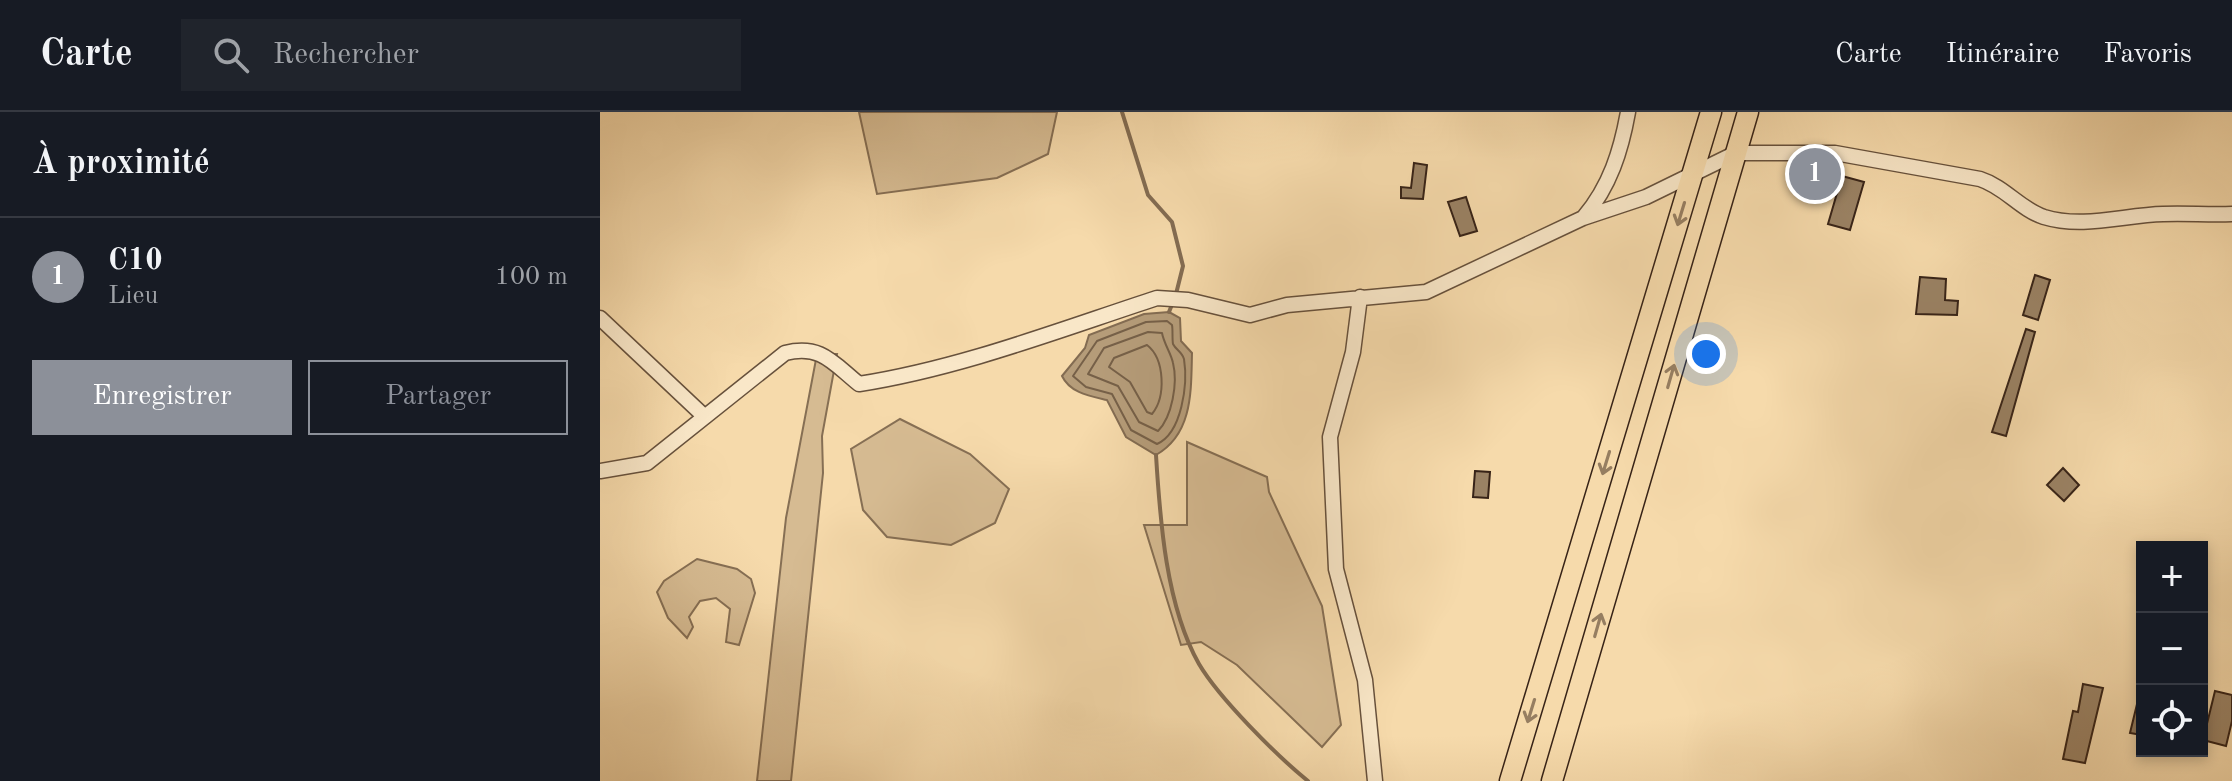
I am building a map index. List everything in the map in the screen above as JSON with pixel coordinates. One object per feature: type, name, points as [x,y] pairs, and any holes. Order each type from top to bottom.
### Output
[{"type":"highway","points":[[1510,781],[1711,112]]},
{"type":"highway","points":[[1553,779],[1748,112]]},
{"type":"street","points":[[1583,218],[1602,195],[1623,143],[1628,112]]},
{"type":"street","points":[[600,471],[647,463],[785,353],[807,348],[825,356],[859,384],[908,377],[979,357],[1157,298],[1188,300],[1250,315],[1287,305],[1426,292],[1583,218],[1646,197],[1736,153],[1835,153],[1980,179],[2000,185],[2022,205],[2045,217],[2098,221],[2161,214],[2232,214]]},
{"type":"street","points":[[1360,297],[1353,352],[1330,437],[1336,569],[1365,680],[1375,781]]},
{"type":"street","points":[[600,318],[705,417]]},
{"type":"shaded area","points":[[859,112],[1057,112],[1048,154],[997,178],[877,194]]},
{"type":"shaded area","points":[[817,354],[837,354],[822,436],[823,473],[791,781],[757,781],[786,518]]},
{"type":"shaded area","points":[[900,419],[970,454],[1009,489],[995,523],[951,545],[887,537],[863,510],[851,449]]},
{"type":"shaded area","points":[[1187,442],[1267,477],[1269,492],[1322,606],[1341,725],[1322,747],[1237,665],[1201,642],[1181,645],[1144,525],[1187,525]]},
{"type":"shaded area","points":[[697,559],[737,569],[751,579],[755,593],[739,645],[726,642],[730,609],[716,598],[700,601],[689,617],[693,627],[687,638],[668,618],[657,592],[664,581]]},
{"type":"water","points":[[1169,312],[1180,318],[1181,341],[1192,353],[1190,396],[1188,410],[1177,436],[1156,455],[1126,437],[1107,400],[1075,390],[1062,376],[1085,348],[1089,335],[1144,314]]},
{"type":"building","points":[[1414,163],[1427,165],[1423,199],[1401,198],[1401,187],[1411,188]]},
{"type":"building","points":[[1842,176],[1864,182],[1850,230],[1828,224]]},
{"type":"building","points":[[1466,197],[1477,231],[1460,236],[1448,202]]},
{"type":"building","points":[[2035,275],[2050,280],[2038,320],[2023,315]]},
{"type":"building","points":[[1920,277],[1946,279],[1945,300],[1958,301],[1957,315],[1916,314]]},
{"type":"building","points":[[2026,329],[2035,332],[2006,436],[1992,432]]},
{"type":"building","points":[[2063,468],[2079,485],[2064,501],[2047,485]]},
{"type":"building","points":[[1475,471],[1490,472],[1488,498],[1473,497]]},
{"type":"building","points":[[2083,684],[2103,688],[2085,763],[2063,759],[2073,711],[2078,712]]},
{"type":"building","points":[[2215,691],[2232,695],[2232,721],[2226,746],[2208,741],[2208,720]]},
{"type":"building","points":[[2136,708],[2136,734],[2130,733]]},
{"type":"waterway","points":[[1122,112],[1148,195],[1172,222],[1183,266],[1176,294]]},
{"type":"waterway","points":[[1169,312],[1173,302]]},
{"type":"waterway","points":[[1156,455],[1167,562],[1188,641],[1199,664],[1220,693],[1265,742],[1308,781]]},
{"type":"place","name":"C10","points":[[1815,174]]}]
